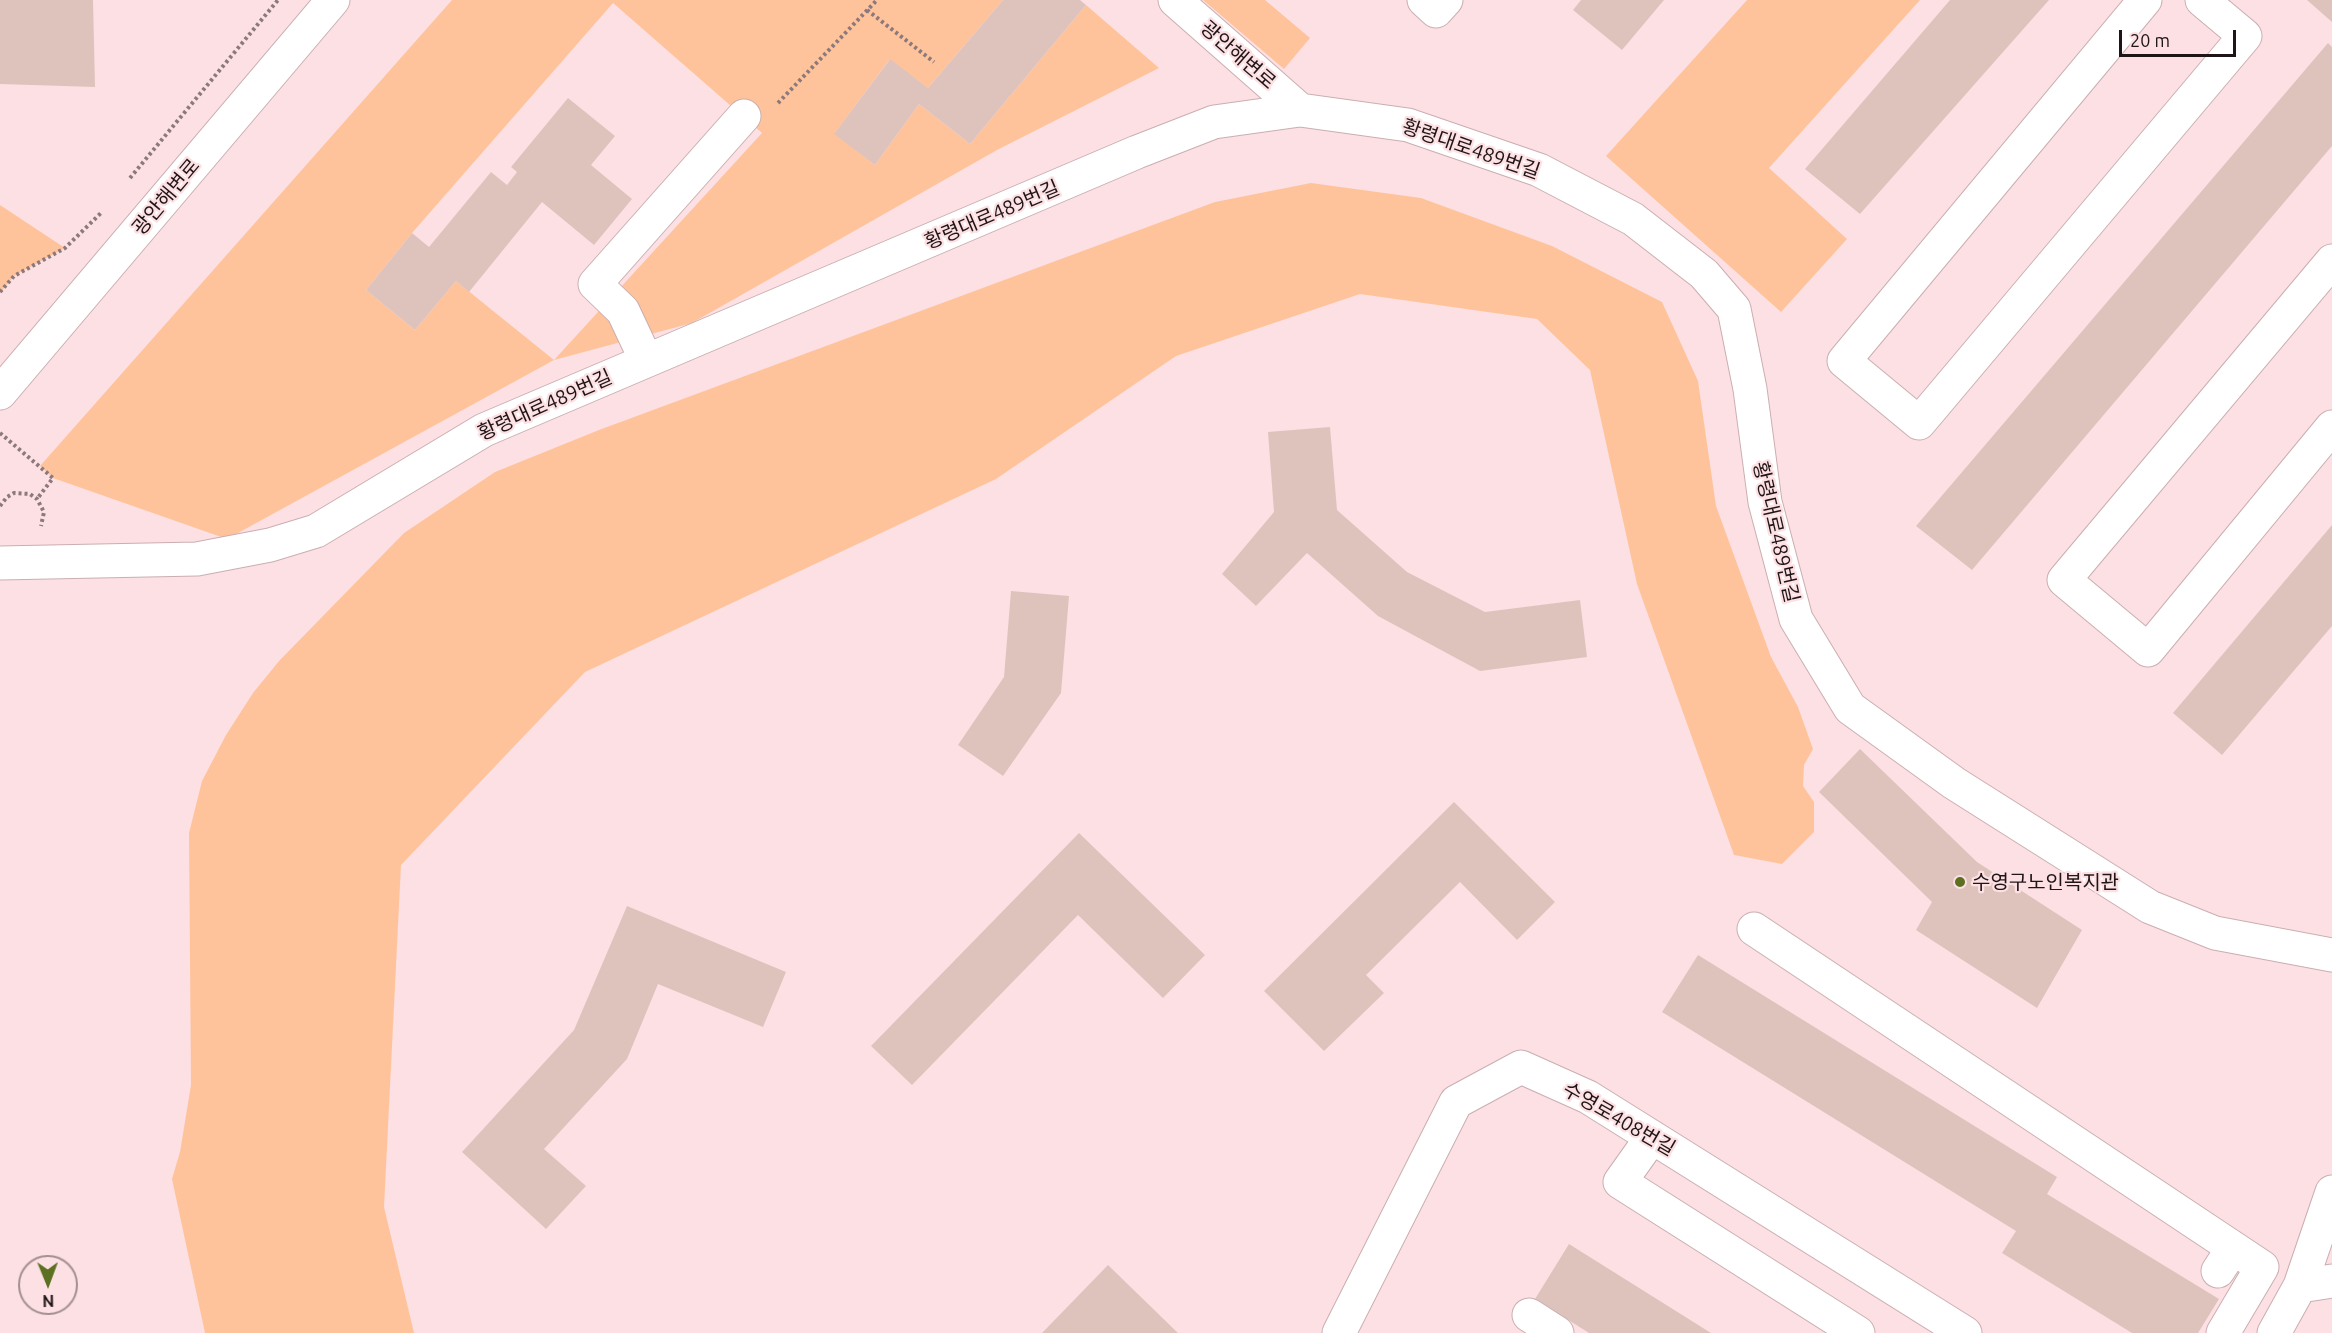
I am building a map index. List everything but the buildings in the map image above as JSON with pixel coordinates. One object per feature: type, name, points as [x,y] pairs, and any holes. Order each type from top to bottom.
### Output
[{"type":"street","name":"광안해변로","points":[[0,393],[333,0]]},
{"type":"street","name":"광안해변로","points":[[1175,0],[1300,110]]},
{"type":"street","points":[[1424,0],[1436,11],[1446,0]]},
{"type":"street","points":[[2145,0],[1844,361],[1919,423],[2245,36],[2202,0]]},
{"type":"street","name":"황령대로489번길","points":[[0,563],[197,559],[270,545],[316,531],[484,430],[1137,152],[1214,122],[1300,110],[1408,125],[1539,170],[1633,219],[1704,274],[1734,309],[1750,389],[1765,502],[1796,619],[1850,708],[1954,783],[2150,907],[2216,933],[2332,955]]},
{"type":"street","points":[[646,360],[623,311],[595,284],[744,116]]},
{"type":"street","points":[[2332,261],[2064,580],[2148,650],[2332,427]]},
{"type":"street","points":[[1754,929],[2225,1259],[2262,1267],[2223,1333]]},
{"type":"street","name":"수영로408번길","points":[[1339,1333],[1456,1102],[1521,1067],[1588,1097],[1965,1333]]},
{"type":"street","points":[[1652,1137],[1620,1182],[1858,1333]]},
{"type":"street","points":[[2274,1333],[2300,1286],[2332,1191]]},
{"type":"street","points":[[2300,1286],[2332,1281]]},
{"type":"street","points":[[1529,1315],[1557,1333]]},
{"type":"path","points":[[123,186],[278,0]]},
{"type":"path","points":[[744,116],[774,107],[877,0]]},
{"type":"path","points":[[867,10],[934,62]]},
{"type":"path","points":[[0,292],[14,276],[65,248],[108,205]]},
{"type":"path","points":[[0,433],[53,478],[37,499]]},
{"type":"path","points":[[0,506],[7,497],[14,493],[30,494],[37,499],[44,512],[44,519],[38,531]]},
{"type":"shaded area","points":[[452,0],[1003,0],[928,88],[889,60],[835,133],[875,165],[919,104],[970,144],[1086,5],[1159,68],[997,150],[692,323],[554,360],[227,539],[53,478],[40,466]],"holes":[[[613,3],[762,133],[554,360],[456,281],[415,330],[366,290],[412,233]]]},
{"type":"shaded area","points":[[1203,0],[1265,0],[1310,38],[1284,69]]},
{"type":"shaded area","points":[[1747,0],[1920,0],[1769,168],[1847,239],[1781,312],[1606,156]]},
{"type":"shaded area","points":[[1311,183],[1421,198],[1552,246],[1662,302],[1698,381],[1716,506],[1771,657],[1798,707],[1813,749],[1804,765],[1803,786],[1814,802],[1814,832],[1782,864],[1734,855],[1637,584],[1590,370],[1537,319],[1360,294],[1176,356],[996,479],[585,672],[401,865],[384,1207],[414,1333],[205,1333],[172,1179],[180,1152],[191,1085],[189,833],[202,781],[226,735],[253,693],[279,661],[404,533],[495,472],[599,430],[1215,202]]},
{"type":"shaded area","points":[[0,205],[65,248],[14,276],[0,293]]},
{"type":"place","name":"수영구노인복지관","points":[[1960,882]]}]
